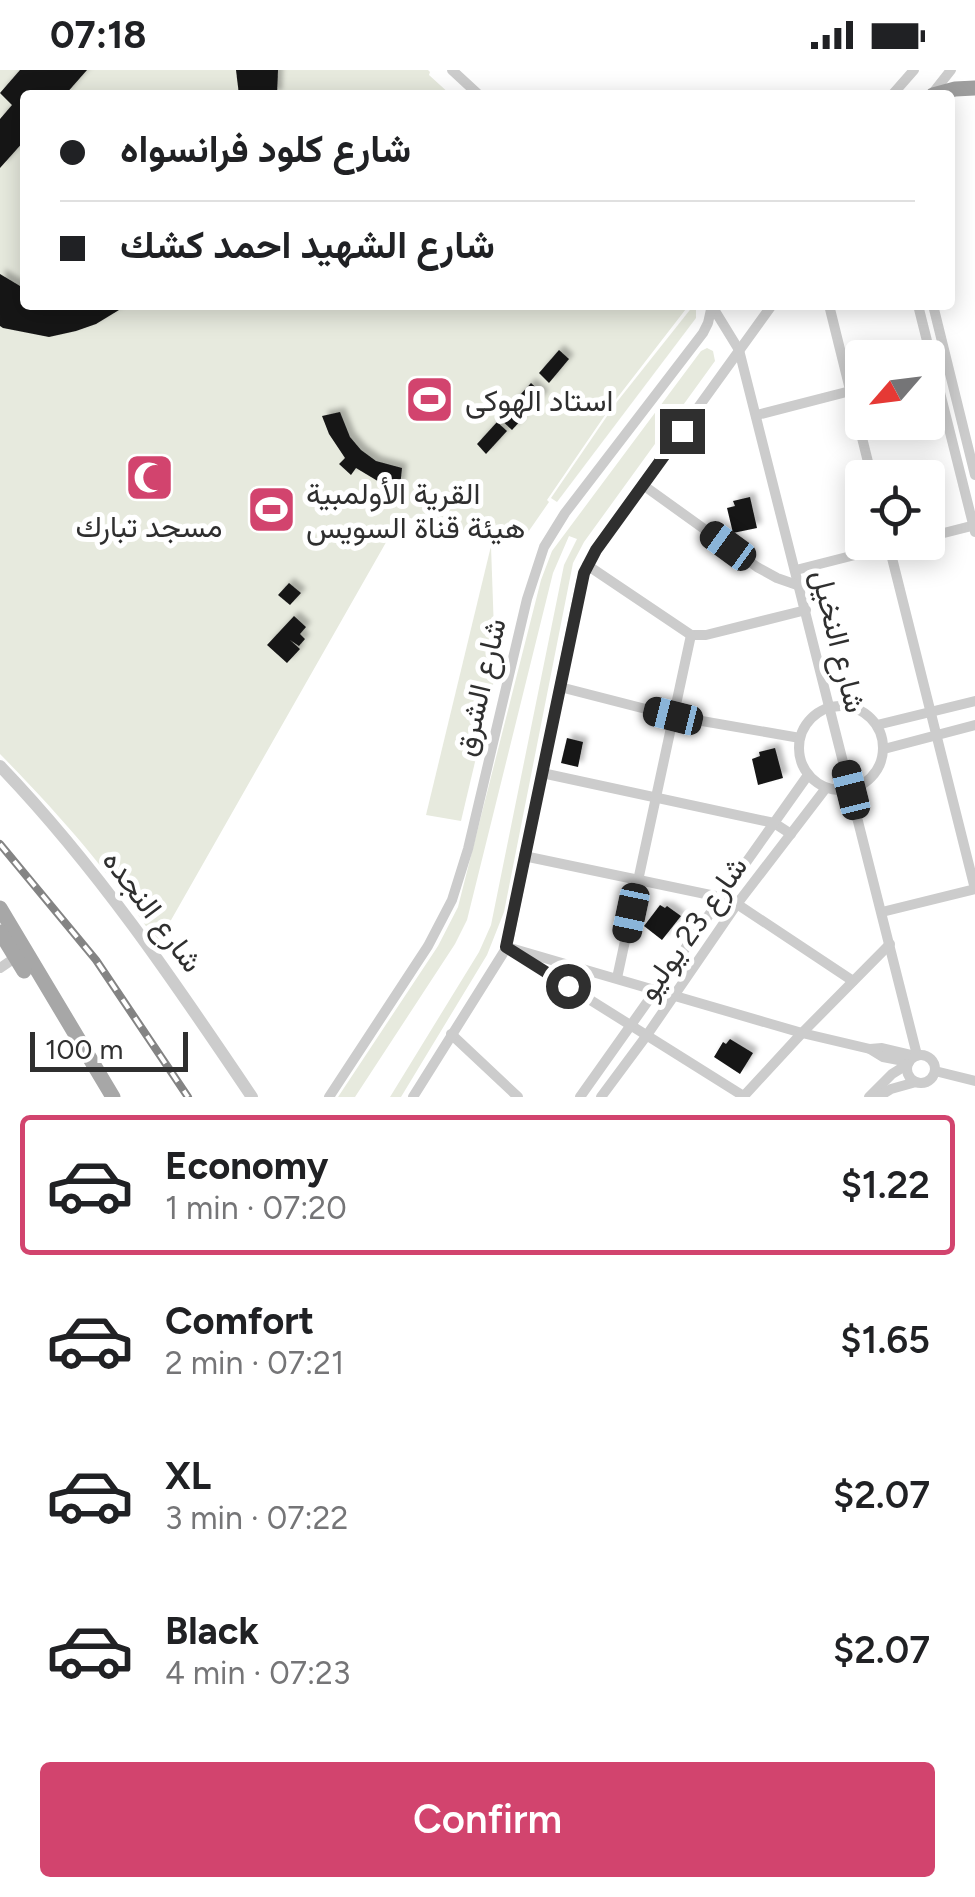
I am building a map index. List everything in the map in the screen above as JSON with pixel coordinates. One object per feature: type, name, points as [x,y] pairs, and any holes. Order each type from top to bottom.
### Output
[{"type":"main road","points":[[0,908],[20,954],[105,1094]]},
{"type":"main road","points":[[0,932],[20,954]]},
{"type":"street","points":[[452,70],[474,90]]},
{"type":"street","points":[[896,90],[914,70]]},
{"type":"street","points":[[936,90],[951,70]]},
{"type":"street","name":"شارع الشرق","points":[[328,1097],[428,946],[452,900],[468,849],[526,599],[544,548],[565,512],[703,332],[711,310]]},
{"type":"street","name":"شارع النخيل","points":[[715,310],[739,350],[757,415],[890,944],[913,1059]]},
{"type":"street","points":[[413,1097],[506,947],[587,565],[768,310]]},
{"type":"street","points":[[830,310],[845,371]]},
{"type":"street","points":[[919,310],[925,340]]},
{"type":"street","points":[[935,310],[975,475]]},
{"type":"street","points":[[945,367],[949,366]]},
{"type":"street","points":[[757,415],[845,393]]},
{"type":"street","points":[[945,422],[974,527],[945,533]]},
{"type":"street","points":[[643,485],[756,567],[800,586]]},
{"type":"street","points":[[796,570],[845,557]]},
{"type":"street","points":[[882,912],[975,889],[892,560]]},
{"type":"street","points":[[587,565],[691,635],[706,635],[806,610]]},
{"type":"street","points":[[617,978],[691,635]]},
{"type":"street","points":[[560,687],[673,716],[800,738]]},
{"type":"street","points":[[877,725],[975,701]]},
{"type":"street","points":[[830,707],[852,707],[877,725],[884,749],[878,770],[862,786],[843,791],[826,788],[808,775],[799,751],[800,738],[811,718],[830,707]]},
{"type":"street","points":[[884,749],[975,725]]},
{"type":"street","name":"شارع النجده","points":[[0,766],[106,888],[252,1097]]},
{"type":"street","points":[[542,773],[774,823],[791,834]]},
{"type":"street","name":"شارع 23 يوليو","points":[[580,1097],[808,775]]},
{"type":"street","name":"شارع 23 يوليو","points":[[601,1097],[737,904],[826,788]]},
{"type":"street","points":[[524,856],[720,896],[854,980]]},
{"type":"street","points":[[506,947],[744,1097],[890,944]]},
{"type":"street","points":[[506,947],[802,1033],[870,1049],[882,1048],[913,1059],[930,1058],[935,1071]]},
{"type":"street","points":[[0,968],[20,954]]},
{"type":"street","points":[[451,1034],[518,1097]]},
{"type":"street","points":[[913,1059],[909,1074],[916,1082]]},
{"type":"street","points":[[870,1097],[913,1059]]},
{"type":"street","points":[[935,1071],[975,1081]]},
{"type":"street","points":[[878,1097],[890,1090],[928,1081],[935,1071]]},
{"type":"shaded area","name":"القرية الأولمبية هيئة قناة السويس","points":[[0,70],[428,70],[446,90],[20,90],[20,310],[685,310],[614,402],[524,538],[505,540],[505,536],[498,538],[401,516],[158,943],[84,845],[0,754]]},
{"type":"shaded area","points":[[690,310],[696,310],[696,318],[557,502],[551,498],[616,403]]},
{"type":"shaded area","points":[[707,348],[713,351],[715,361],[584,542],[573,563],[504,912],[487,955],[401,1097],[390,1097],[479,952],[491,925],[564,565],[577,539],[569,536],[553,573],[467,920],[355,1097],[338,1097],[438,946],[458,907],[541,580],[552,551]]},
{"type":"shaded area","points":[[491,546],[493,686],[461,821],[426,815]]},
{"type":"building","points":[[20,70],[87,70],[69,90],[20,90],[20,146],[0,168],[0,119],[12,105],[0,93]]},
{"type":"building","points":[[236,70],[278,70],[277,90],[238,90]]},
{"type":"building","points":[[0,274],[20,286],[20,310],[119,310],[96,324],[49,337],[0,326]]},
{"type":"building","points":[[559,350],[569,359],[549,383],[539,373]]},
{"type":"building","points":[[531,383],[544,395],[512,430],[499,418]]},
{"type":"building","points":[[340,412],[350,437],[361,450],[376,461],[402,468],[400,487],[381,483],[356,468],[351,475],[339,464],[345,458],[322,416]]},
{"type":"building","points":[[497,422],[507,431],[486,454],[477,444]]},
{"type":"building","name":"مسجد تبارك","points":[[151,460],[159,464],[156,469],[166,480],[155,491],[134,481],[136,476],[131,473],[135,465],[148,466]]},
{"type":"building","points":[[750,497],[757,528],[733,533],[727,508],[735,506],[733,501]]},
{"type":"building","points":[[289,583],[301,593],[290,605],[278,595]]},
{"type":"building","points":[[294,616],[306,627],[300,634],[305,639],[299,646],[290,640],[300,649],[287,663],[267,645]]},
{"type":"building","points":[[567,738],[583,742],[578,767],[561,763]]},
{"type":"building","points":[[775,748],[783,778],[758,785],[752,759],[760,756],[759,752]]},
{"type":"building","points":[[660,905],[681,916],[662,940],[644,926]]},
{"type":"building","points":[[730,1039],[753,1053],[740,1074],[714,1057],[723,1042],[726,1044]]},
{"type":"railway","points":[[0,844],[96,960],[188,1097]]},
{"type":"place","name":"استاد الهوكى","points":[[430,400]]},
{"type":"place","name":"مسجد تبارك","points":[[149,477]]},
{"type":"place","name":"القرية الأولمبية هيئة قناة السويس","points":[[271,510]]},
{"type":"route","points":[[568,986],[506,947],[524,856],[584,573],[596,550],[682,431]]}]
